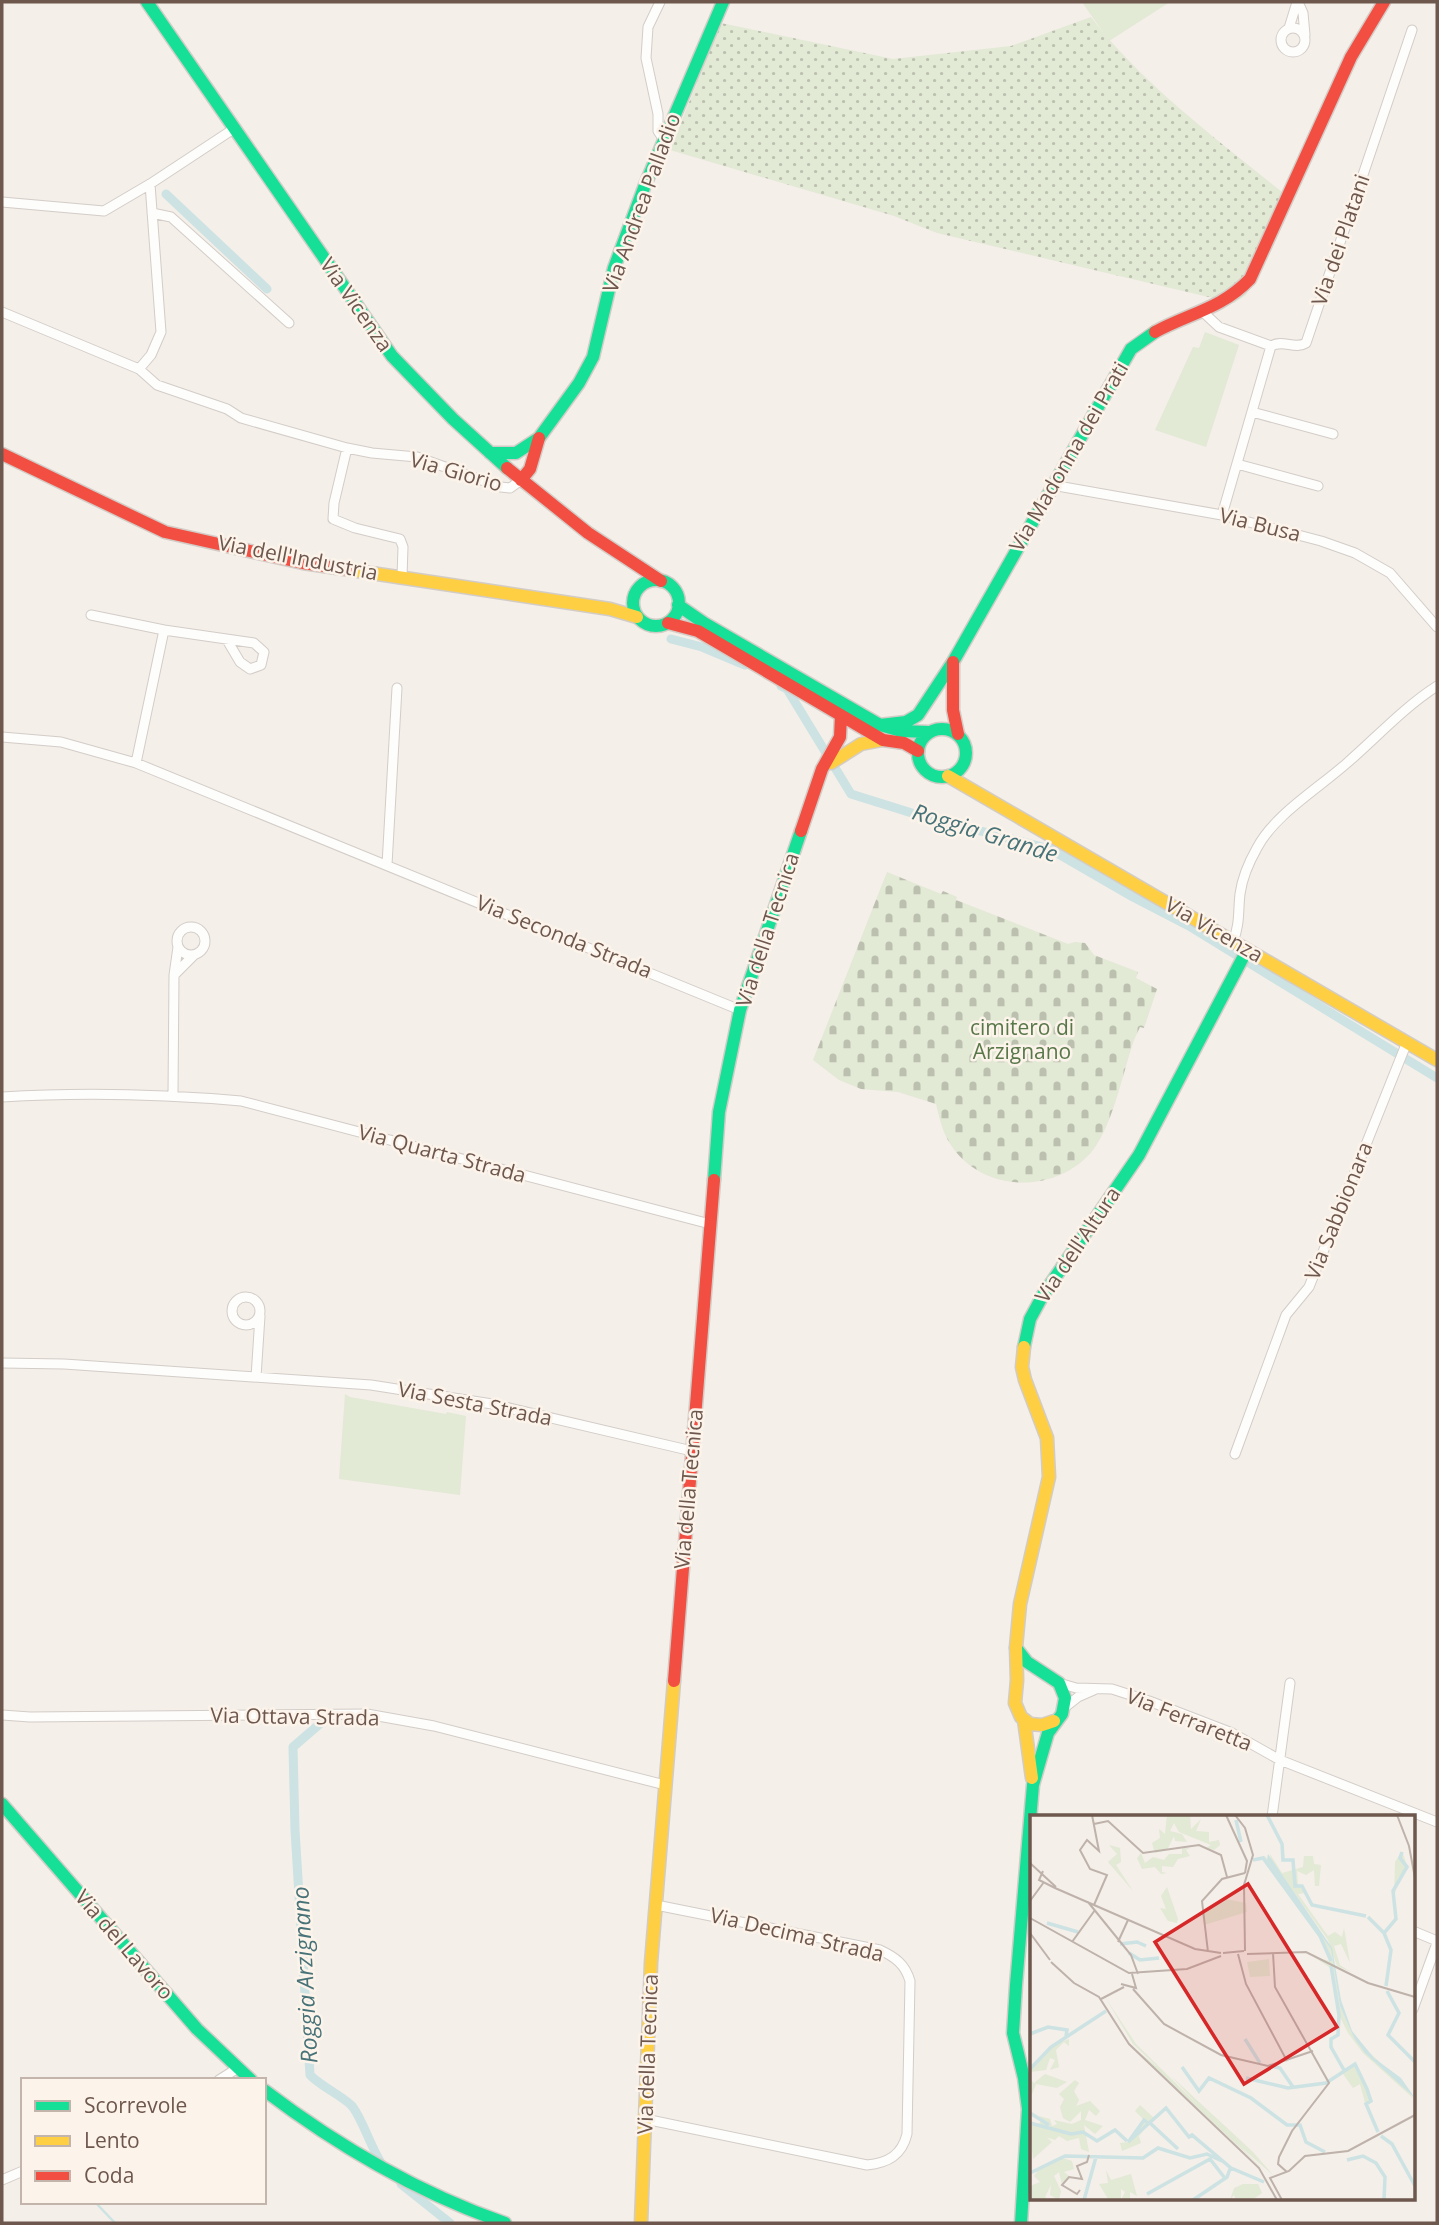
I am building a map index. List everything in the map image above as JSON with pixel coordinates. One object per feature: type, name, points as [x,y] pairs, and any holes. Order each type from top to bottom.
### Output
[{"type":"street","name":"Via Vicenza","points":[[147,2],[392,356],[437,404],[521,480],[621,557],[662,581],[676,593],[678,605],[704,623],[880,725],[901,731],[945,729],[958,734],[966,747],[968,774],[992,800]]},
{"type":"street","points":[[660,2],[648,27],[646,58],[658,131],[664,140]]},
{"type":"street","name":"Via Andrea Palladio","points":[[539,438],[579,383],[593,356],[614,268],[664,140],[723,2]]},
{"type":"street","points":[[1298,2],[1303,13],[1305,44],[1300,50],[1293,52],[1286,50],[1281,36],[1289,28],[1298,2]]},
{"type":"street","name":"Via Madonna dei Prati","points":[[880,725],[906,722],[918,715],[953,662],[1132,349],[1160,329],[1204,313],[1240,292],[1251,279],[1351,57],[1384,2]]},
{"type":"street","points":[[1289,28],[1300,30],[1305,36]]},
{"type":"street","name":"Via dei Platani","points":[[1204,313],[1219,327],[1271,346],[1280,343],[1304,346],[1412,30]]},
{"type":"street","points":[[2,202],[104,211],[235,128]]},
{"type":"street","points":[[139,369],[151,355],[161,332],[150,184]]},
{"type":"street","points":[[152,213],[171,218],[289,323]]},
{"type":"street","name":"Via Giorio","points":[[2,312],[139,369],[157,385],[227,410],[241,418],[346,448],[417,457],[501,487],[510,488],[521,480]]},
{"type":"street","points":[[1222,515],[1271,346]]},
{"type":"street","points":[[1252,412],[1333,434]]},
{"type":"street","points":[[490,453],[516,453],[539,438]]},
{"type":"street","points":[[521,480],[530,469],[539,438]]},
{"type":"street","points":[[346,448],[333,519],[355,528],[400,539],[403,547],[402,577]]},
{"type":"street","points":[[508,468],[516,453]]},
{"type":"street","name":"Via dell'Industria","points":[[2,454],[166,532],[303,563],[610,609],[637,617]]},
{"type":"street","points":[[1237,464],[1318,486]]},
{"type":"street","name":"Via Busa","points":[[1052,485],[1222,515],[1289,530],[1354,553],[1390,573],[1437,627]]},
{"type":"street","name":"Via Vicenza","points":[[621,557],[632,572],[635,582],[634,611],[637,617]]},
{"type":"street","points":[[610,609],[634,596],[646,582],[662,581]]},
{"type":"street","points":[[667,623],[677,612],[678,605]]},
{"type":"street","points":[[91,615],[164,631],[227,640]]},
{"type":"street","points":[[637,617],[651,626],[667,623],[698,631],[883,740]]},
{"type":"street","points":[[136,764],[164,631]]},
{"type":"street","name":"Via Madonna dei Prati","points":[[934,730],[944,717],[953,662]]},
{"type":"street","name":"Via Madonna dei Prati","points":[[953,662],[953,710],[958,734]]},
{"type":"street","points":[[1233,942],[1238,930],[1240,891],[1252,857],[1263,838],[1413,702],[1437,686]]},
{"type":"street","points":[[387,864],[397,688]]},
{"type":"street","name":"Via della Tecnica","points":[[641,2223],[651,1963],[719,1112],[740,1010],[822,769],[838,744],[843,728],[841,715]]},
{"type":"street","points":[[822,769],[865,740],[904,743],[918,751],[923,737],[934,730]]},
{"type":"street","name":"Via Seconda Strada","points":[[2,737],[61,742],[136,764],[740,1010]]},
{"type":"street","name":"Via Vicenza","points":[[918,751],[921,766],[926,771],[940,777],[948,776],[992,800],[1437,1060]]},
{"type":"street","points":[[948,776],[958,771],[965,761]]},
{"type":"street","points":[[173,1095],[174,975],[178,947],[176,938],[181,930],[189,927],[198,929],[204,936],[205,945],[174,975]]},
{"type":"street","points":[[178,947],[184,954],[194,955]]},
{"type":"street","name":"Via dell'Altura","points":[[1033,1785],[1024,1720],[1014,1705],[1017,1687],[1016,1647],[1028,1558],[1050,1463],[1047,1438],[1024,1380],[1024,1341],[1030,1319],[1042,1294],[1139,1155],[1247,950]]},
{"type":"street","name":"Via Sabbionara","points":[[1235,1454],[1286,1315],[1309,1287],[1407,1043]]},
{"type":"street","name":"Via Quarta Strada","points":[[2,1097],[75,1093],[173,1095],[241,1101],[710,1224]]},
{"type":"street","points":[[256,1377],[260,1306],[249,1297],[240,1298],[232,1308],[233,1317],[253,1332],[258,1340]]},
{"type":"street","points":[[240,1324],[250,1325],[260,1315]]},
{"type":"street","name":"Via Sesta Strada","points":[[2,1363],[64,1364],[371,1385],[492,1404],[692,1451]]},
{"type":"street","points":[[1016,1647],[1027,1662],[1059,1683],[1065,1698],[1064,1709]]},
{"type":"street","points":[[1017,1687],[1026,1679],[1043,1675]]},
{"type":"street","name":"Via Ferraretta","points":[[1059,1683],[1112,1689],[1162,1706],[1231,1733],[1280,1760],[1437,1822]]},
{"type":"street","name":"Via Ferraretta","points":[[1272,1815],[1290,1683]]},
{"type":"street","points":[[1064,1709],[1078,1697],[1095,1689]]},
{"type":"street","name":"Via dell'Altura","points":[[1030,1815],[1033,1785],[1048,1733],[1064,1709]]},
{"type":"street","name":"Via Ottava Strada","points":[[2,1715],[367,1714],[434,1726],[665,1785]]},
{"type":"street","points":[[1024,1720],[1039,1726],[1054,1721]]},
{"type":"street","name":"Via del Lavoro","points":[[2,1804],[197,2029],[249,2078]]},
{"type":"street","name":"Via dell'Altura","points":[[1021,2223],[1028,2109],[1024,2078],[1014,2042],[1013,2024],[1030,1821]]},
{"type":"street","name":"Via Decima Strada","points":[[645,2119],[867,2165],[882,2164],[894,2156],[904,2146],[907,2134],[910,1981],[907,1969],[893,1956],[880,1950],[656,1905]]},
{"type":"street","points":[[1414,1931],[1437,1942],[1414,2006]]},
{"type":"street","points":[[222,2078],[238,2068]]},
{"type":"street","points":[[266,2091],[338,2144],[393,2177],[488,2220],[505,2223]]},
{"type":"street","points":[[2,2180],[21,2172]]},
{"type":"green space","points":[[1082,2],[1170,2],[1109,41]]},
{"type":"green space","points":[[1091,17],[1160,91],[1293,201],[1246,295],[1234,303],[937,233],[894,216],[670,150],[721,23],[893,59],[1011,46]]},
{"type":"green space","points":[[1205,332],[1239,345],[1206,447],[1155,430],[1193,347],[1199,348]]},
{"type":"green space","name":"cimitero di Arzignano","points":[[887,872],[941,894],[943,891],[957,897],[956,900],[1068,944],[1085,943],[1094,955],[1138,972],[1136,978],[1157,989],[1144,1028],[1140,1027],[1134,1040],[1106,1126],[1093,1150],[1079,1164],[1044,1180],[1006,1181],[987,1175],[971,1166],[952,1147],[943,1129],[936,1104],[898,1092],[861,1089],[839,1080],[813,1060]]},
{"type":"green space","points":[[345,1394],[466,1416],[460,1495],[339,1479]]},
{"type":"waterway","name":"Roggia Grande","points":[[166,194],[267,289]]},
{"type":"waterway","name":"Roggia Grande","points":[[671,639],[702,647],[745,665]]},
{"type":"waterway","name":"Roggia Grande","points":[[781,686],[787,689],[851,794],[915,814],[1050,849],[1189,926],[1437,1078]]},
{"type":"waterway","name":"Roggia Arzignano","points":[[322,1722],[293,1747],[295,1830],[310,2075],[351,2105],[386,2170]]},
{"type":"waterway","name":"Roggia Arzignano","points":[[401,2184],[450,2223]]},
{"type":"waterway","points":[[97,2204],[115,2223]]},
{"type":"traffic: fast","points":[[147,2],[392,356],[453,419],[507,468]]},
{"type":"traffic: fast","points":[[490,453],[516,453],[539,438],[579,383],[593,357],[614,268],[645,185],[723,2]]},
{"type":"traffic: fast","points":[[880,725],[906,722],[918,715],[953,662],[1131,349],[1155,332]]},
{"type":"traffic: fast","points":[[656,580],[672,587],[679,603],[672,619],[656,626],[640,619],[633,603],[640,587],[656,580]]},
{"type":"traffic: fast","points":[[678,605],[704,623],[880,725],[901,731],[929,732]]},
{"type":"traffic: fast","points":[[942,729],[959,736],[966,753],[959,770],[942,777],[925,770],[918,753],[925,736],[942,729]]},
{"type":"traffic: fast","points":[[714,1180],[719,1112],[740,1010],[801,831]]},
{"type":"traffic: fast","points":[[1024,1347],[1030,1319],[1043,1295],[1139,1155],[1247,950]]},
{"type":"traffic: fast","points":[[1016,1648],[1027,1662],[1059,1683],[1065,1698],[1062,1714],[1048,1733],[1033,1785],[1030,1815]]},
{"type":"traffic: fast","points":[[2,1804],[197,2029],[249,2078]]},
{"type":"traffic: fast","points":[[1021,2223],[1028,2109],[1013,2033],[1030,1820]]},
{"type":"traffic: fast","points":[[266,2092],[379,2166],[440,2197],[505,2223]]},
{"type":"traffic: slow","points":[[351,570],[610,609],[637,617]]},
{"type":"traffic: slow","points":[[831,763],[861,744],[882,740]]},
{"type":"traffic: slow","points":[[948,776],[1437,1060]]},
{"type":"traffic: slow","points":[[1024,1347],[1022,1367],[1047,1438],[1049,1477],[1020,1604],[1015,1703],[1021,1717],[1030,1724],[1042,1725],[1054,1721]]},
{"type":"traffic: slow","points":[[641,2223],[651,1963],[674,1681]]},
{"type":"traffic: slow","points":[[1024,1720],[1032,1778]]},
{"type":"traffic: jam","points":[[1155,332],[1216,304],[1250,279],[1351,57],[1384,2]]},
{"type":"traffic: jam","points":[[521,480],[530,469],[539,438]]},
{"type":"traffic: jam","points":[[2,454],[165,532],[303,563],[351,570]]},
{"type":"traffic: jam","points":[[507,468],[588,533],[661,581]]},
{"type":"traffic: jam","points":[[668,623],[698,631],[883,740],[904,743],[918,751]]},
{"type":"traffic: jam","points":[[953,662],[953,710],[958,734]]},
{"type":"traffic: jam","points":[[801,831],[822,769],[840,737],[841,715]]},
{"type":"traffic: jam","points":[[674,1681],[714,1180]]}]
